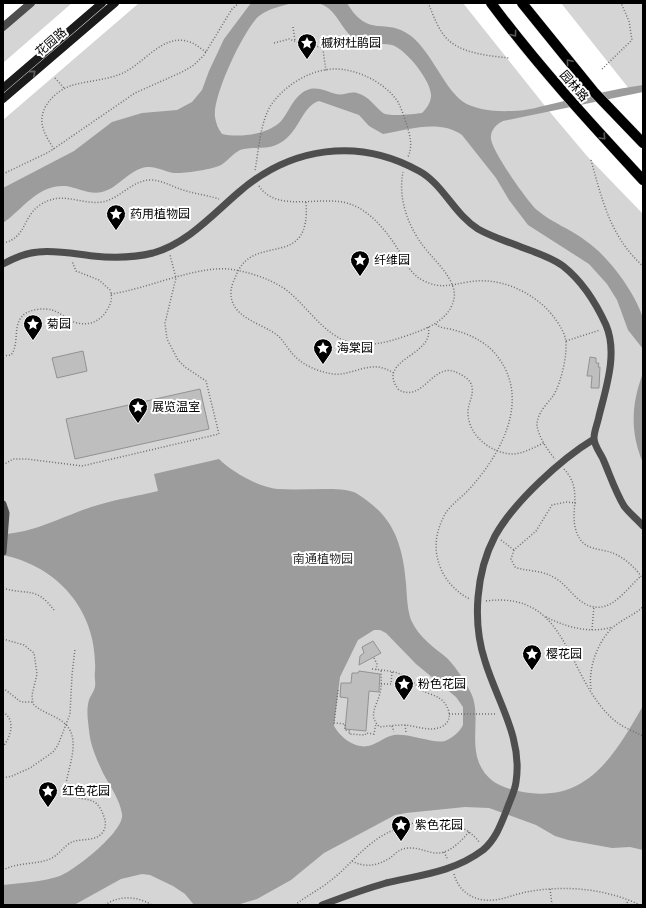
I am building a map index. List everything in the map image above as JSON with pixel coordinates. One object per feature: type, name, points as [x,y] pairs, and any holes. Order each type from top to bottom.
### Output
[{"type":"main road","name":"花园路","points":[[3,88],[102,3]]},
{"type":"main road","name":"花园路","points":[[3,99],[115,3]]},
{"type":"main road","name":"园林路","points":[[491,3],[517,38],[566,98],[643,180]]},
{"type":"main road","name":"园林路","points":[[522,3],[594,92],[643,143]]},
{"type":"street","points":[[3,27],[31,3]]},
{"type":"street","points":[[3,264],[17,256],[38,252],[70,253],[117,258],[154,252],[183,240],[202,226],[226,203],[255,180],[276,167],[321,152],[343,150],[372,152],[395,159],[422,173],[459,213],[475,227],[492,237],[526,249],[563,266],[577,279],[591,297],[607,327],[611,350],[610,364],[594,439],[614,488],[625,508],[643,526]]},
{"type":"street","points":[[322,905],[385,884],[428,875],[466,862],[484,848],[496,835],[503,820],[516,782],[516,753],[512,730],[484,661],[478,621],[480,580],[495,536],[506,519],[560,464],[594,439]]},
{"type":"street","points":[[3,504],[6,513],[6,532],[3,552]]},
{"type":"path","points":[[3,174],[54,149],[134,93],[182,72],[194,65],[206,52],[232,9],[239,3]]},
{"type":"path","points":[[428,3],[435,20],[452,43],[483,55],[509,58]]},
{"type":"path","points":[[602,70],[632,40],[628,21],[620,3]]},
{"type":"path","points":[[293,27],[295,41]]},
{"type":"path","points":[[274,43],[289,39],[305,45],[321,47],[323,50],[326,71]]},
{"type":"path","points":[[54,149],[42,128],[42,116],[46,106],[64,88],[119,75],[130,70],[163,44],[172,42],[191,42],[206,52]]},
{"type":"path","points":[[111,294],[150,286],[208,270],[238,270],[254,274],[285,290],[333,334],[354,344],[378,343],[408,335],[440,321],[454,299],[452,286],[441,267],[420,243],[403,204],[401,188],[402,173],[411,151],[412,141],[398,102],[373,79],[351,72],[333,69],[295,82],[282,92],[271,106],[262,131],[254,175],[255,180],[262,191],[271,198],[292,202],[327,200],[341,201],[362,210],[385,230],[416,277],[436,285],[446,287],[452,286],[478,281],[496,282],[513,286],[530,295],[546,308],[561,328],[566,341],[566,352],[559,382],[554,394],[538,417],[537,424],[539,433],[544,443],[573,481],[576,491],[574,527],[585,545],[618,556],[631,565],[643,579]]},
{"type":"path","points":[[55,78],[64,88]]},
{"type":"path","points":[[591,160],[609,221],[632,256],[643,266]]},
{"type":"path","points":[[3,243],[17,238],[34,210],[41,205],[63,198],[90,202],[102,202],[117,197],[138,183],[146,181],[172,185],[182,190],[220,199],[226,203]]},
{"type":"path","points":[[306,202],[304,228],[297,241],[288,247],[256,254],[249,258],[238,270],[231,287],[232,302],[236,309],[256,325],[278,335],[299,360],[331,374],[347,374],[374,367],[384,368],[394,373]]},
{"type":"path","points":[[3,465],[13,459],[27,459],[82,466],[219,434],[206,381],[185,367],[178,360],[167,339],[165,323],[176,278],[167,247]]},
{"type":"path","points":[[3,356],[11,355],[14,352],[16,347],[17,326],[23,316],[28,312],[39,309],[52,309],[75,323],[91,323],[98,321],[105,314],[112,300],[108,287],[76,271],[70,253]]},
{"type":"path","points":[[428,327],[428,337],[423,346],[404,359],[394,373],[396,385],[399,390],[408,393],[422,388],[441,371],[452,370],[465,376],[472,384],[472,394],[468,414],[469,421],[474,432],[484,443],[496,450],[513,454],[544,443]]},
{"type":"path","points":[[566,341],[607,327]]},
{"type":"path","points":[[576,503],[566,502],[552,505],[536,531],[514,550],[511,559],[515,567],[545,572],[558,579],[580,601],[594,606],[607,605],[619,599],[641,576]]},
{"type":"path","points":[[495,536],[514,550]]},
{"type":"path","points":[[3,588],[35,593],[41,596],[54,610]]},
{"type":"path","points":[[592,630],[594,606]]},
{"type":"path","points":[[591,690],[589,676],[594,658],[606,636],[614,627],[643,607]]},
{"type":"path","points":[[545,616],[560,624],[592,630],[614,627]]},
{"type":"path","points":[[3,639],[24,645],[34,653],[36,674],[32,702],[36,708],[66,725],[70,730],[73,743],[66,784],[67,788],[73,796],[92,800],[99,806],[106,821],[105,828],[102,833],[96,837],[72,842],[51,858],[33,864],[14,865],[3,870]]},
{"type":"path","points":[[3,778],[23,772],[53,752],[70,714],[75,649]]},
{"type":"path","points":[[374,658],[377,664],[376,670]]},
{"type":"path","points":[[372,669],[376,670],[381,670],[392,672],[406,677],[424,692],[445,703],[449,714],[446,724],[433,730],[406,725],[380,727],[373,719],[373,712],[380,692],[381,670]]},
{"type":"path","points":[[381,684],[391,684],[392,672]]},
{"type":"path","points":[[3,689],[21,702],[32,702]]},
{"type":"path","points":[[338,690],[334,723],[345,724],[345,730],[350,730],[349,734],[366,736],[366,733],[374,734],[376,723]]},
{"type":"path","points":[[3,712],[10,717],[12,723],[7,742],[3,747]]},
{"type":"path","points":[[449,714],[506,714]]},
{"type":"path","points":[[406,725],[406,732]]},
{"type":"path","points":[[392,726],[394,732]]},
{"type":"path","points":[[626,727],[643,736]]},
{"type":"path","points":[[295,905],[331,881],[363,850],[387,833],[418,822],[442,820],[469,832],[484,848]]},
{"type":"path","points":[[352,861],[363,866],[375,865],[404,849],[418,848],[435,853],[444,852],[458,845],[469,832]]},
{"type":"path","points":[[444,852],[452,867],[459,887],[466,894],[478,899],[493,900],[524,892],[550,889],[591,891],[629,900],[640,905]]},
{"type":"path","points":[[550,889],[552,905]]},
{"type":"path","points":[[105,905],[112,901],[126,898],[143,901],[152,905]]},
{"type":"path","points":[[625,905],[629,900]]},
{"type":"green space","points":[[26,3],[72,3],[3,63],[3,23]]},
{"type":"green space","name":"南通植物园","points":[[139,3],[463,3],[587,156],[643,214],[643,905],[3,905],[3,120]]},
{"type":"green space","points":[[561,3],[643,3],[643,88],[630,90]]},
{"type":"shaded area","points":[[251,3],[294,3],[271,9],[259,16],[245,34],[230,64],[215,107],[216,121],[222,134],[237,136],[254,134],[270,129],[282,120],[293,102],[300,94],[310,89],[320,89],[339,94],[361,94],[383,113],[391,115],[422,113],[426,108],[431,97],[428,84],[418,67],[404,53],[392,45],[365,44],[356,40],[346,31],[329,9],[324,5],[317,3],[347,3],[355,14],[363,21],[378,26],[402,30],[411,36],[425,51],[455,95],[467,104],[486,110],[518,111],[643,85],[643,92],[503,121],[494,128],[491,133],[491,139],[503,164],[532,205],[543,215],[580,237],[601,253],[623,280],[641,311],[644,329],[643,349],[628,330],[617,300],[607,284],[589,264],[528,225],[509,200],[496,178],[462,135],[453,130],[433,127],[413,128],[383,134],[369,126],[359,115],[319,101],[308,109],[290,135],[284,141],[276,145],[240,150],[221,165],[183,173],[175,173],[151,167],[141,168],[114,187],[98,193],[66,186],[56,186],[39,193],[3,223],[3,188],[74,151],[112,122],[142,113],[177,110],[192,102],[202,90],[224,39]]},
{"type":"shaded area","points":[[643,373],[643,463],[634,429],[634,407]]},
{"type":"shaded area","points":[[219,459],[239,474],[263,486],[278,489],[333,489],[349,491],[356,493],[377,508],[393,529],[400,547],[404,565],[408,606],[411,620],[418,632],[448,659],[461,675],[469,689],[474,701],[476,718],[476,754],[482,769],[490,779],[500,785],[518,791],[542,794],[562,791],[580,784],[595,773],[609,759],[643,706],[643,850],[630,847],[612,848],[568,840],[555,836],[536,825],[489,808],[465,807],[395,815],[324,853],[291,880],[257,899],[237,905],[194,905],[185,894],[173,886],[150,875],[142,874],[121,879],[74,905],[3,905],[3,885],[46,880],[60,876],[67,872],[87,858],[108,840],[121,821],[122,814],[117,798],[103,773],[92,747],[88,708],[95,685],[94,651],[90,631],[82,612],[72,596],[58,582],[42,570],[23,561],[3,555],[3,534],[15,533],[39,527],[98,505],[158,491],[154,474]],"holes":[[[374,630],[380,630],[386,633],[416,664],[456,697],[463,707],[463,725],[453,736],[440,742],[394,735],[369,746],[360,746],[348,741],[336,729],[334,726],[340,677],[358,640]]]},
{"type":"building","points":[[83,351],[87,371],[57,378],[52,358]]},
{"type":"building","points":[[590,357],[596,358],[596,363],[599,363],[599,388],[591,388],[592,376],[587,376]]},
{"type":"building","points":[[200,389],[209,429],[75,459],[66,419]]},
{"type":"building","points":[[373,641],[381,653],[359,665],[360,656],[364,653],[362,647]]},
{"type":"building","points":[[359,671],[380,674],[379,692],[369,691],[366,731],[345,729],[348,698],[340,697],[341,683],[351,683],[352,673],[358,673]]},
{"type":"place","name":"槭树杜鹃园","points":[[307,60]]},
{"type":"place","name":"药用植物园","points":[[116,231]]},
{"type":"place","name":"纤维园","points":[[360,277]]},
{"type":"place","name":"菊园","points":[[33,341]]},
{"type":"place","name":"海棠园","points":[[323,365]]},
{"type":"place","name":"展览温室","points":[[138,424]]},
{"type":"place","name":"樱花园","points":[[532,671]]},
{"type":"place","name":"粉色花园","points":[[404,701]]},
{"type":"place","name":"红色花园","points":[[48,808]]},
{"type":"place","name":"紫色花园","points":[[401,842]]}]
